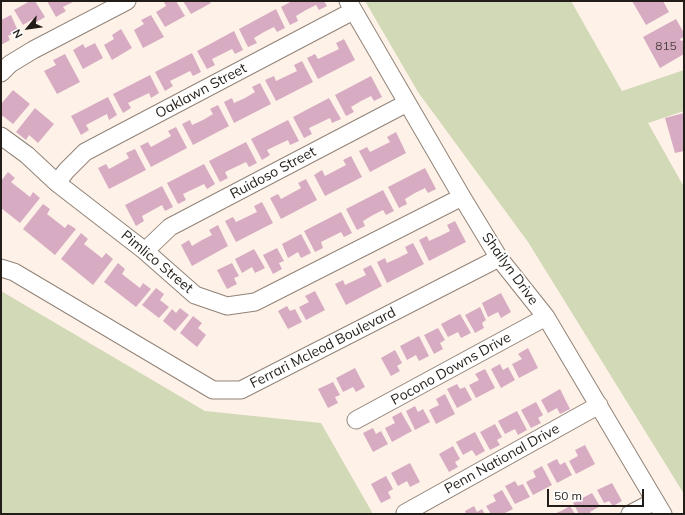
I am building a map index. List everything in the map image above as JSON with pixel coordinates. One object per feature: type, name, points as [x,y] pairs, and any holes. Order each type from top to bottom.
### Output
[{"type":"street","points":[[1,73],[10,64],[34,50],[127,1]]},
{"type":"street","name":"Shailyn Drive","points":[[351,6],[499,258],[546,317],[659,507]]},
{"type":"street","name":"Oaklawn Street","points":[[57,183],[66,171],[86,152],[351,6]]},
{"type":"street","name":"Ruidoso Street","points":[[145,251],[170,227],[408,103]]},
{"type":"street","name":"Pimlico Street","points":[[1,136],[27,155],[57,183],[145,251],[195,295],[227,306],[255,302],[462,197]]},
{"type":"street","name":"Ferrari Mcleod Boulevard","points":[[1,268],[14,272],[213,390],[241,390],[499,258]]},
{"type":"street","name":"Pocono Downs Drive","points":[[356,420],[546,317]]},
{"type":"street","name":"Penn National Drive","points":[[405,513],[599,405]]},
{"type":"street","points":[[630,514],[659,507]]},
{"type":"green space","points":[[365,1],[571,1],[622,91],[684,70],[684,111],[648,123],[684,187],[684,494],[528,242],[418,92]]},
{"type":"green space","points":[[1,291],[205,411],[321,423],[373,514],[1,514]]},
{"type":"building","points":[[30,1],[35,1],[45,17],[35,23],[33,19],[23,25],[14,10]]},
{"type":"building","points":[[47,1],[75,1],[63,7],[66,11],[56,17]]},
{"type":"building","points":[[176,1],[185,16],[165,27],[156,12],[166,6],[164,2]]},
{"type":"building","points":[[183,1],[209,1],[211,3],[191,14]]},
{"type":"building","points":[[292,1],[324,1],[327,6],[319,10],[316,5],[306,10],[296,16],[298,21],[290,25],[281,7]]},
{"type":"building","points":[[632,1],[663,1],[669,12],[646,25]]},
{"type":"building","points":[[276,9],[285,28],[277,32],[274,27],[264,32],[254,38],[257,43],[248,47],[239,29]]},
{"type":"building","points":[[11,15],[18,31],[8,36],[10,40],[1,45],[1,20]]},
{"type":"building","points":[[151,15],[164,37],[143,48],[134,30],[144,24],[141,20]]},
{"type":"building","points":[[676,19],[684,33],[684,37],[680,39],[681,41],[684,40],[684,54],[660,68],[643,37]]},
{"type":"building","points":[[121,29],[132,48],[112,60],[104,45],[114,39],[112,35]]},
{"type":"building","points":[[234,31],[243,50],[235,54],[232,49],[212,59],[215,65],[207,69],[197,51]]},
{"type":"building","points":[[344,39],[355,60],[318,79],[307,58],[315,54],[318,59],[339,49],[336,43]]},
{"type":"building","points":[[95,43],[103,58],[83,69],[73,50],[83,44],[85,48]]},
{"type":"building","points":[[192,53],[201,72],[193,76],[190,71],[170,81],[173,86],[165,91],[155,72]]},
{"type":"building","points":[[65,54],[80,82],[57,94],[44,71],[56,65],[53,60]]},
{"type":"building","points":[[302,61],[313,82],[276,101],[265,80],[274,76],[276,81],[297,71],[294,65]]},
{"type":"building","points":[[150,75],[159,93],[151,98],[149,93],[128,103],[131,108],[123,113],[113,94]]},
{"type":"building","points":[[371,76],[382,97],[374,101],[371,96],[361,101],[351,107],[354,112],[346,116],[335,95]]},
{"type":"building","points":[[260,83],[271,104],[234,123],[224,102],[232,98],[234,103],[245,98],[255,92],[252,87]]},
{"type":"building","points":[[13,90],[30,104],[13,124],[3,116],[1,118],[1,104]]},
{"type":"building","points":[[108,97],[117,115],[109,120],[107,114],[86,125],[89,130],[81,135],[71,116]]},
{"type":"building","points":[[329,98],[341,119],[332,123],[330,118],[309,128],[312,134],[304,138],[293,117]]},
{"type":"building","points":[[218,105],[229,126],[193,145],[182,124],[190,120],[192,125],[203,120],[213,114],[210,109]]},
{"type":"building","points":[[35,108],[54,124],[38,143],[29,135],[26,140],[16,132]]},
{"type":"building","points":[[684,113],[684,151],[675,153],[665,118]]},
{"type":"building","points":[[288,120],[299,141],[290,145],[288,140],[267,150],[270,155],[262,160],[251,139]]},
{"type":"building","points":[[176,127],[187,148],[151,167],[140,146],[148,142],[151,147],[171,136],[168,131]]},
{"type":"building","points":[[396,132],[406,153],[370,172],[359,151],[367,147],[370,152],[390,142],[387,137]]},
{"type":"building","points":[[246,142],[257,163],[249,167],[246,162],[225,172],[228,178],[220,182],[209,161]]},
{"type":"building","points":[[135,149],[146,170],[109,189],[98,168],[106,164],[109,169],[129,158],[126,153]]},
{"type":"building","points":[[351,156],[362,177],[325,196],[314,175],[322,170],[325,176],[346,165],[343,160]]},
{"type":"building","points":[[204,164],[215,184],[207,189],[204,184],[183,194],[186,200],[178,204],[167,183]]},
{"type":"building","points":[[425,168],[436,189],[428,193],[425,188],[415,193],[405,199],[407,204],[399,208],[388,187]]},
{"type":"building","points":[[8,172],[15,178],[11,182],[30,197],[33,192],[40,198],[20,223],[1,208],[1,181]]},
{"type":"building","points":[[306,179],[317,200],[281,219],[270,198],[278,194],[281,199],[301,188],[298,183]]},
{"type":"building","points":[[162,186],[173,207],[165,211],[162,205],[142,216],[144,221],[136,226],[125,205]]},
{"type":"building","points":[[383,190],[394,211],[386,215],[383,210],[373,215],[363,221],[365,226],[357,230],[346,209]]},
{"type":"building","points":[[262,202],[273,223],[236,242],[225,221],[233,217],[236,222],[257,212],[254,206]]},
{"type":"building","points":[[43,204],[50,209],[47,214],[65,228],[68,224],[76,229],[55,255],[23,229]]},
{"type":"building","points":[[341,212],[352,233],[344,237],[341,232],[321,242],[323,248],[315,252],[304,231]]},
{"type":"building","points":[[455,221],[466,242],[429,261],[419,240],[427,236],[429,241],[450,231],[447,225]]},
{"type":"building","points":[[218,225],[228,246],[192,266],[181,245],[189,240],[192,246],[212,235],[209,230]]},
{"type":"building","points":[[81,233],[88,239],[84,244],[102,258],[106,253],[113,259],[93,285],[61,259]]},
{"type":"building","points":[[301,234],[311,253],[301,258],[298,252],[288,258],[282,244]]},
{"type":"building","points":[[413,243],[424,264],[387,283],[377,262],[385,258],[387,263],[408,253],[405,247]]},
{"type":"building","points":[[277,248],[284,261],[279,263],[282,269],[273,274],[263,255]]},
{"type":"building","points":[[254,249],[265,268],[255,273],[252,267],[242,273],[235,259]]},
{"type":"building","points":[[118,263],[125,269],[122,274],[140,288],[143,283],[151,289],[136,307],[104,282]]},
{"type":"building","points":[[232,263],[239,276],[234,278],[237,284],[227,289],[217,270]]},
{"type":"building","points":[[371,265],[382,286],[346,305],[335,284],[343,280],[345,285],[366,275],[363,269]]},
{"type":"building","points":[[156,288],[164,294],[160,300],[169,307],[159,318],[142,305]]},
{"type":"building","points":[[315,291],[325,310],[306,320],[299,307],[309,302],[305,296]]},
{"type":"building","points":[[501,293],[511,312],[501,318],[498,312],[488,317],[482,303]]},
{"type":"building","points":[[287,306],[290,311],[295,309],[302,322],[288,329],[278,311]]},
{"type":"building","points":[[480,307],[486,320],[482,323],[484,328],[475,333],[465,315]]},
{"type":"building","points":[[180,308],[189,315],[175,331],[163,321],[172,309],[176,313]]},
{"type":"building","points":[[460,314],[471,333],[461,338],[458,332],[448,337],[441,324]]},
{"type":"building","points":[[193,316],[202,323],[198,328],[206,335],[197,347],[180,333]]},
{"type":"building","points":[[438,328],[445,340],[440,343],[443,349],[434,354],[424,335]]},
{"type":"building","points":[[419,336],[429,356],[419,361],[416,355],[407,360],[400,346]]},
{"type":"building","points":[[528,348],[538,368],[519,378],[512,364],[522,359],[518,354]]},
{"type":"building","points":[[395,350],[402,363],[397,366],[400,371],[391,376],[381,358]]},
{"type":"building","points":[[500,364],[503,370],[508,367],[515,380],[501,388],[491,369]]},
{"type":"building","points":[[355,368],[365,387],[356,392],[353,387],[343,392],[336,378]]},
{"type":"building","points":[[485,369],[495,388],[476,398],[469,385],[479,380],[475,374]]},
{"type":"building","points":[[333,382],[340,395],[335,397],[338,403],[328,408],[318,389]]},
{"type":"building","points":[[457,384],[460,389],[465,387],[472,400],[457,408],[447,389]]},
{"type":"building","points":[[560,389],[570,409],[560,414],[557,408],[548,413],[541,400]]},
{"type":"building","points":[[445,394],[455,414],[436,424],[429,410],[439,405],[436,399]]},
{"type":"building","points":[[536,402],[543,415],[538,418],[541,423],[531,428],[521,410]]},
{"type":"building","points":[[415,406],[418,412],[423,409],[430,422],[415,430],[406,411]]},
{"type":"building","points":[[517,411],[527,430],[518,435],[515,429],[505,434],[498,421]]},
{"type":"building","points":[[401,412],[412,431],[392,442],[385,428],[395,423],[392,417]]},
{"type":"building","points":[[495,424],[502,437],[497,440],[500,445],[490,450],[480,432]]},
{"type":"building","points":[[373,428],[376,434],[381,431],[388,444],[373,452],[363,433]]},
{"type":"building","points":[[475,432],[485,451],[476,456],[472,450],[463,455],[456,442]]},
{"type":"building","points":[[585,445],[595,464],[576,474],[569,461],[578,456],[575,450]]},
{"type":"building","points":[[453,446],[460,459],[455,462],[458,467],[449,472],[439,454]]},
{"type":"building","points":[[557,459],[560,465],[565,462],[572,475],[557,483],[547,464]]},
{"type":"building","points":[[410,463],[420,482],[410,487],[407,481],[398,486],[391,473]]},
{"type":"building","points":[[542,466],[552,485],[533,495],[526,482],[536,477],[533,471]]},
{"type":"building","points":[[386,476],[393,489],[388,492],[391,498],[381,503],[371,484]]},
{"type":"building","points":[[515,481],[518,486],[523,484],[530,497],[515,504],[505,486]]},
{"type":"building","points":[[612,483],[622,501],[613,506],[609,501],[604,503],[597,490]]},
{"type":"building","points":[[502,490],[513,509],[503,514],[491,514],[486,506],[496,501],[493,495]]},
{"type":"building","points":[[592,493],[600,506],[590,512],[591,514],[579,514],[573,503]]},
{"type":"building","points":[[474,506],[477,512],[482,509],[485,514],[466,514],[465,511]]},
{"type":"building","points":[[570,506],[575,514],[554,514],[561,511]]}]
